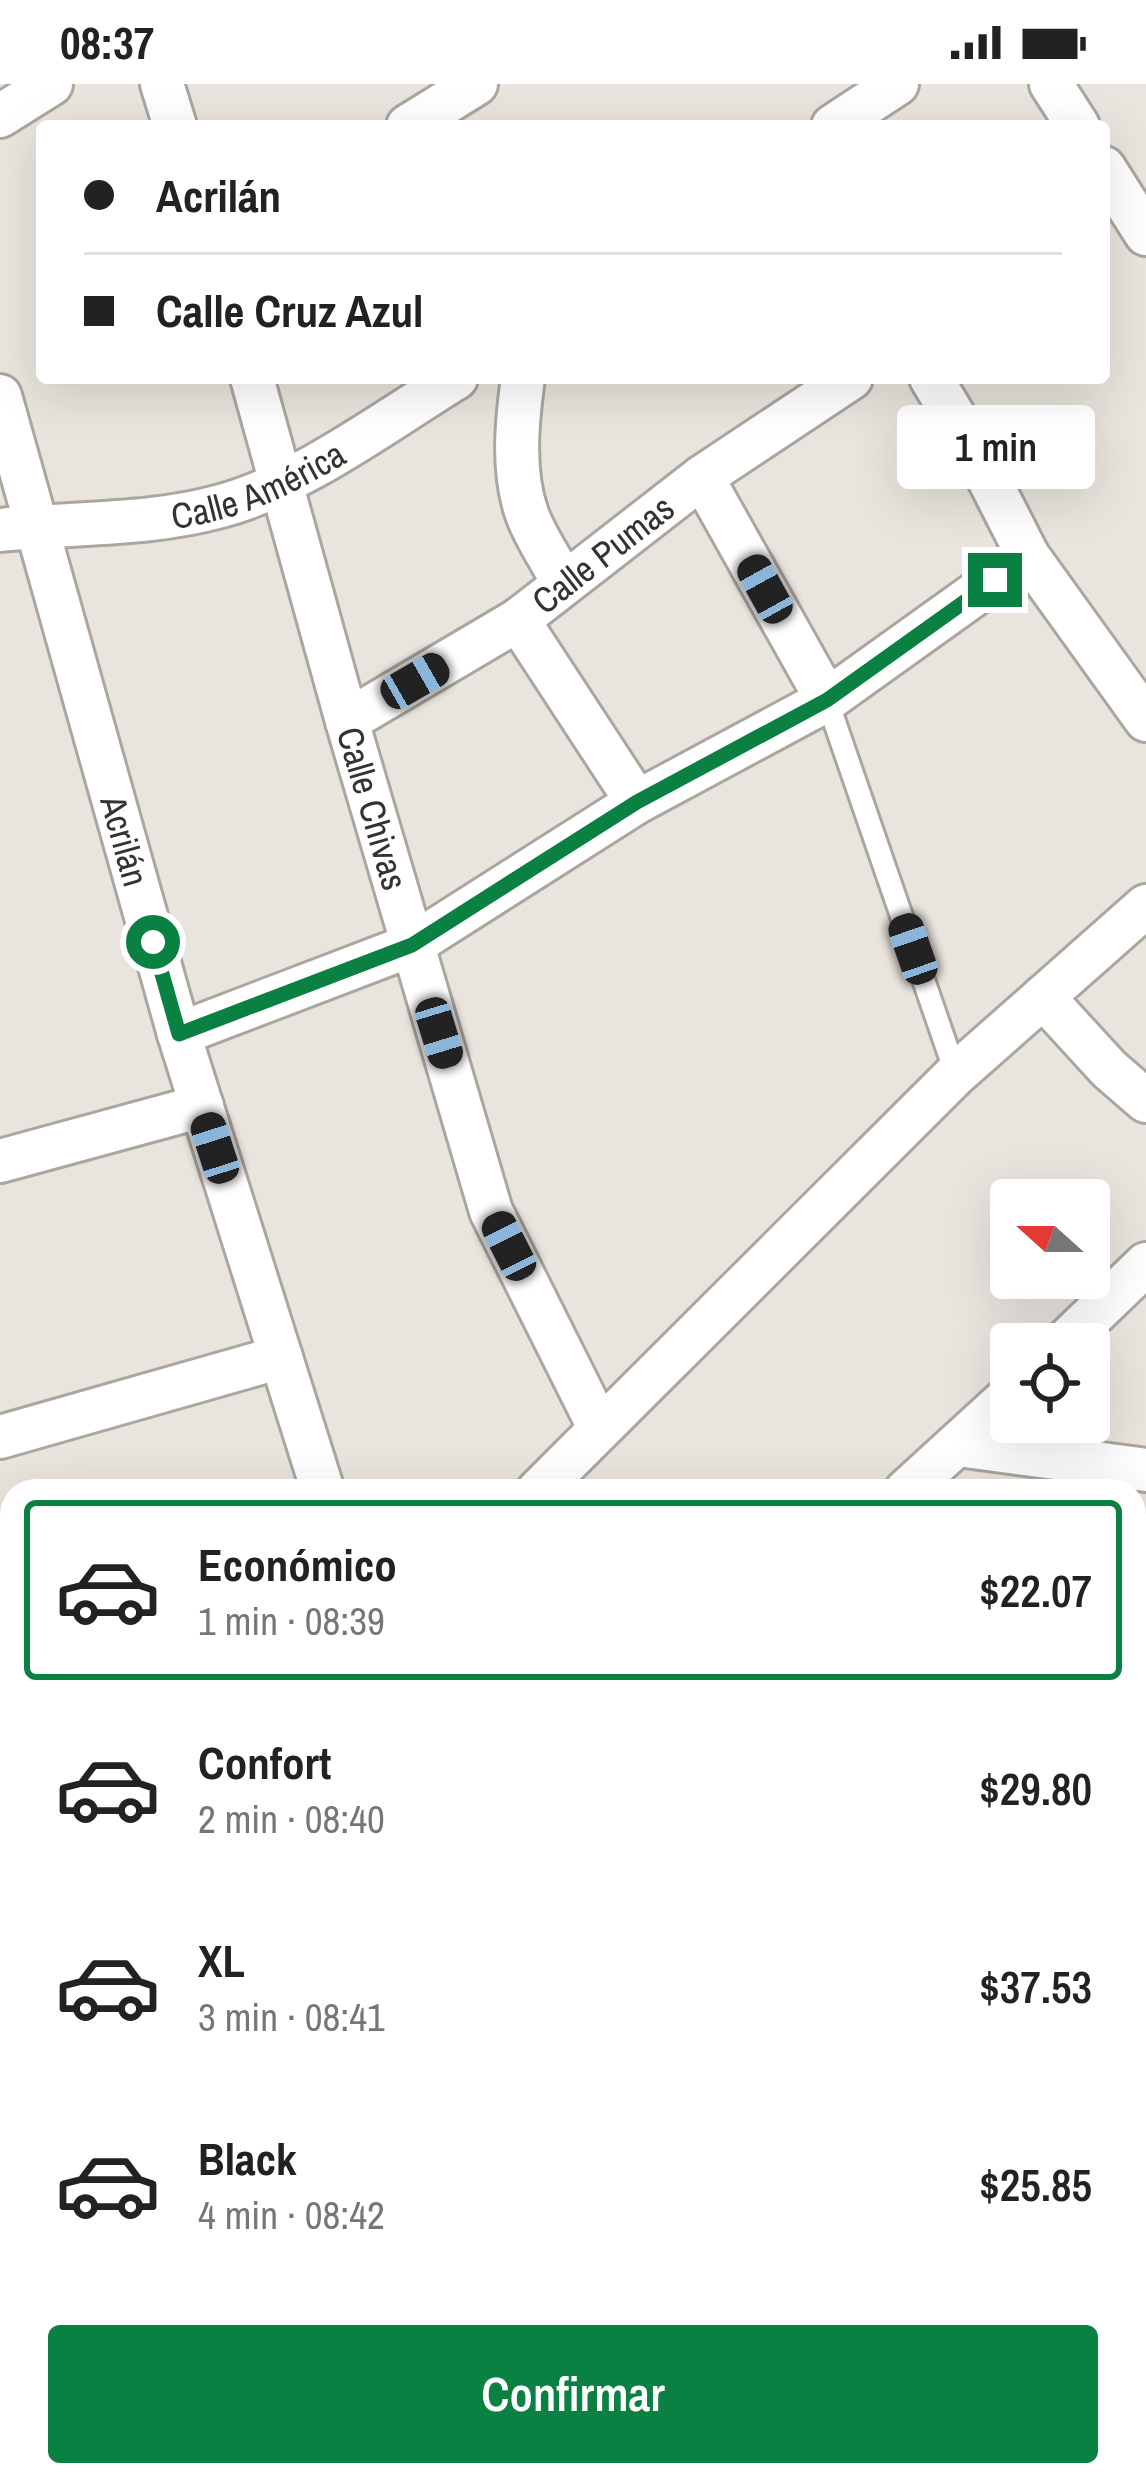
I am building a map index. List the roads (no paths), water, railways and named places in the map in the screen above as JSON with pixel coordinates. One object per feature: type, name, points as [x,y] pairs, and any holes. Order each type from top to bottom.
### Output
[{"type":"street","points":[[0,116],[51,84]]},
{"type":"street","points":[[162,84],[173,120]]},
{"type":"street","points":[[412,109],[476,84]]},
{"type":"street","points":[[842,120],[897,84]]},
{"type":"street","points":[[1052,84],[1074,120]]},
{"type":"street","points":[[1110,177],[1146,234]]},
{"type":"street","name":"Calle Chivas","points":[[253,384],[491,1210],[599,1427]]},
{"type":"street","name":"Calle América","points":[[18,528],[111,524],[223,506],[282,483],[446,384]]},
{"type":"street","points":[[522,384],[519,471],[526,513],[563,583]]},
{"type":"street","name":"Calle Pumas","points":[[347,721],[518,620],[702,477],[842,384]]},
{"type":"street","points":[[935,384],[1028,556],[1146,720]]},
{"type":"street","name":"Acrilán","points":[[0,396],[18,528],[319,1479]]},
{"type":"street","points":[[702,477],[827,700]]},
{"type":"street","points":[[179,1034],[412,945],[637,802],[827,700],[1028,556]]},
{"type":"street","points":[[518,620],[637,802]]},
{"type":"street","points":[[549,1479],[956,1074],[1146,906]]},
{"type":"street","points":[[1043,998],[1108,1069],[1146,1101]]},
{"type":"street","points":[[0,1161],[202,1106]]},
{"type":"street","points":[[1085,1323],[1146,1264]]},
{"type":"street","points":[[0,1437],[281,1357]]},
{"type":"street","points":[[920,1479],[990,1415]]},
{"type":"street","points":[[958,1445],[1088,1478],[1146,1470]]},
{"type":"lane","points":[[827,700],[956,1074]]}]
